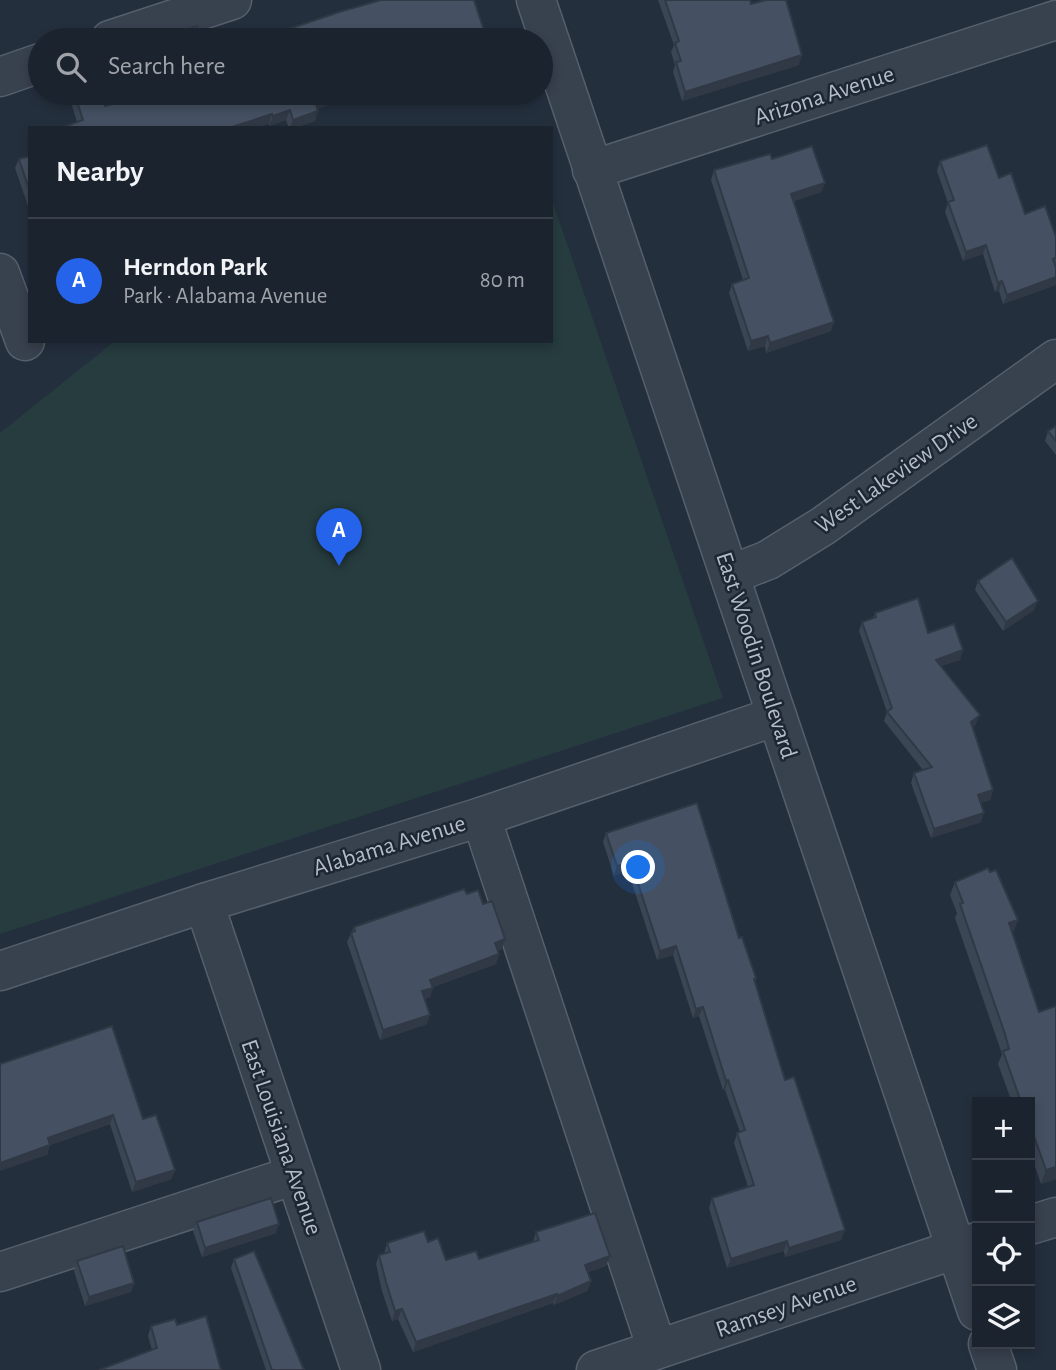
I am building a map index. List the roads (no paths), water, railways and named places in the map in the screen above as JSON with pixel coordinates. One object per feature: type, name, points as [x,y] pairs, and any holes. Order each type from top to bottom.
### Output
[{"type":"street","points":[[147,28],[232,0]]},
{"type":"street","name":"East Woodin Boulevard","points":[[537,0],[544,28]]},
{"type":"street","name":"Arizona Avenue","points":[[575,149],[1056,20]]},
{"type":"street","name":"East Woodin Boulevard","points":[[553,63],[575,149],[730,575],[777,716],[967,1245],[973,1286]]},
{"type":"street","points":[[0,77],[28,67]]},
{"type":"street","points":[[0,274],[18,347]]},
{"type":"street","name":"West Lakeview Drive","points":[[730,575],[768,560],[823,526],[1056,359]]},
{"type":"street","name":"Alabama Avenue","points":[[0,971],[204,903],[481,817],[777,716]]},
{"type":"street","points":[[481,817],[657,1349]]},
{"type":"street","name":"East Louisiana Avenue","points":[[204,903],[361,1370]]},
{"type":"street","points":[[0,1272],[295,1175]]},
{"type":"street","points":[[1035,1223],[1056,1217]]},
{"type":"street","name":"Ramsey Avenue","points":[[596,1370],[967,1245]]},
{"type":"street","points":[[990,1349],[997,1370]]},
{"type":"place","name":"Herndon Park","points":[[339,566]]}]
